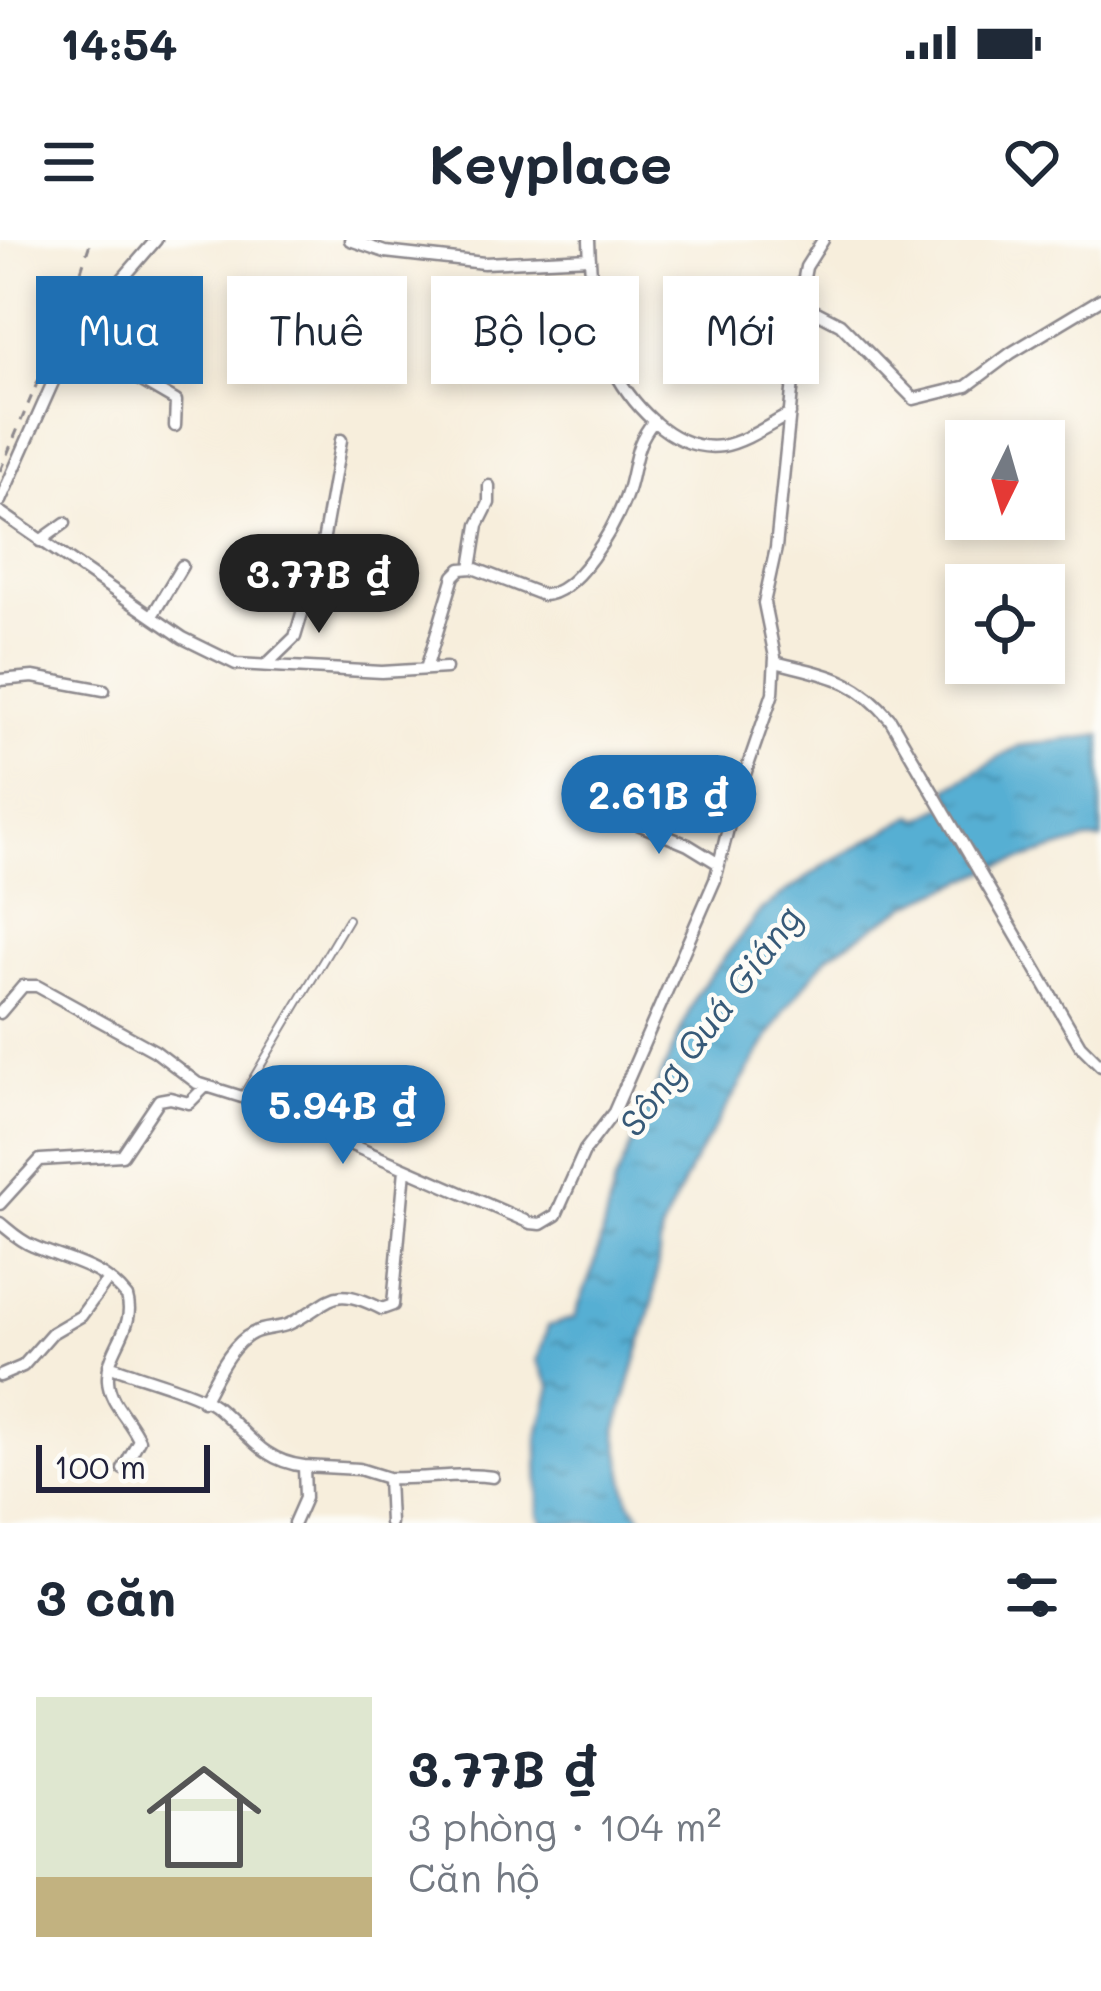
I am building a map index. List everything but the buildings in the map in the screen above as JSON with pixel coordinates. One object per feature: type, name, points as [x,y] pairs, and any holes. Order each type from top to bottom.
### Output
[{"type":"street","points":[[125,276],[156,240]]},
{"type":"street","points":[[350,240],[385,252],[484,263],[590,258]]},
{"type":"street","points":[[589,240],[608,358],[654,422],[668,433],[716,447],[790,414]]},
{"type":"street","points":[[805,276],[823,240]]},
{"type":"street","points":[[819,313],[840,324],[914,399],[967,386],[1011,353],[1101,299]]},
{"type":"street","points":[[0,501],[54,384]]},
{"type":"street","points":[[147,384],[176,401],[175,426]]},
{"type":"street","points":[[0,1013],[23,986],[37,986],[155,1051],[205,1087],[242,1097],[530,1223],[541,1224],[556,1216],[585,1150],[614,1112],[697,926],[773,693],[776,662],[764,603],[776,548],[794,384]]},
{"type":"street","points":[[426,669],[454,576],[461,568],[543,595],[565,589],[586,566],[620,509],[638,443],[654,422]]},
{"type":"street","points":[[266,665],[295,637],[323,542],[341,440]]},
{"type":"street","points":[[471,568],[490,486]]},
{"type":"street","points":[[0,512],[183,638],[236,664],[382,672],[446,668]]},
{"type":"street","points":[[40,542],[65,523]]},
{"type":"street","points":[[152,616],[182,566]]},
{"type":"street","points":[[776,662],[838,678],[872,697],[890,719],[1080,1045],[1101,1066]]},
{"type":"street","points":[[0,680],[33,677],[104,690]]},
{"type":"street","points":[[616,815],[719,863]]},
{"type":"street","points":[[0,1204],[40,1160],[116,1158],[128,1149],[159,1100],[190,1103],[205,1087]]},
{"type":"street","points":[[203,1400],[234,1350],[252,1333],[289,1324],[332,1298],[355,1297],[382,1309],[393,1305],[404,1169]]},
{"type":"street","points":[[0,1223],[32,1246],[68,1256],[108,1279],[127,1297],[130,1314],[109,1365],[110,1394],[139,1440],[123,1468]]},
{"type":"street","points":[[0,1376],[23,1366],[52,1333],[81,1316],[108,1279]]},
{"type":"street","points":[[109,1365],[210,1402],[250,1443],[282,1464],[359,1468],[388,1478],[493,1477]]},
{"type":"street","points":[[294,1523],[305,1498],[304,1466]]},
{"type":"street","points":[[388,1478],[390,1523]]},
{"type":"lane","points":[[242,1097],[348,919]]},
{"type":"path","points":[[0,471],[70,305],[92,240]]},
{"type":"water","name":"Sông Quá Giáng","points":[[1101,735],[1101,840],[993,868],[908,905],[829,955],[786,1008],[691,1167],[662,1229],[653,1302],[616,1431],[629,1501],[647,1523],[543,1523],[538,1439],[551,1387],[537,1361],[548,1326],[574,1318],[595,1263],[614,1185],[697,993],[761,910],[826,864],[914,815],[919,819],[952,803],[948,788],[1019,746]]}]
